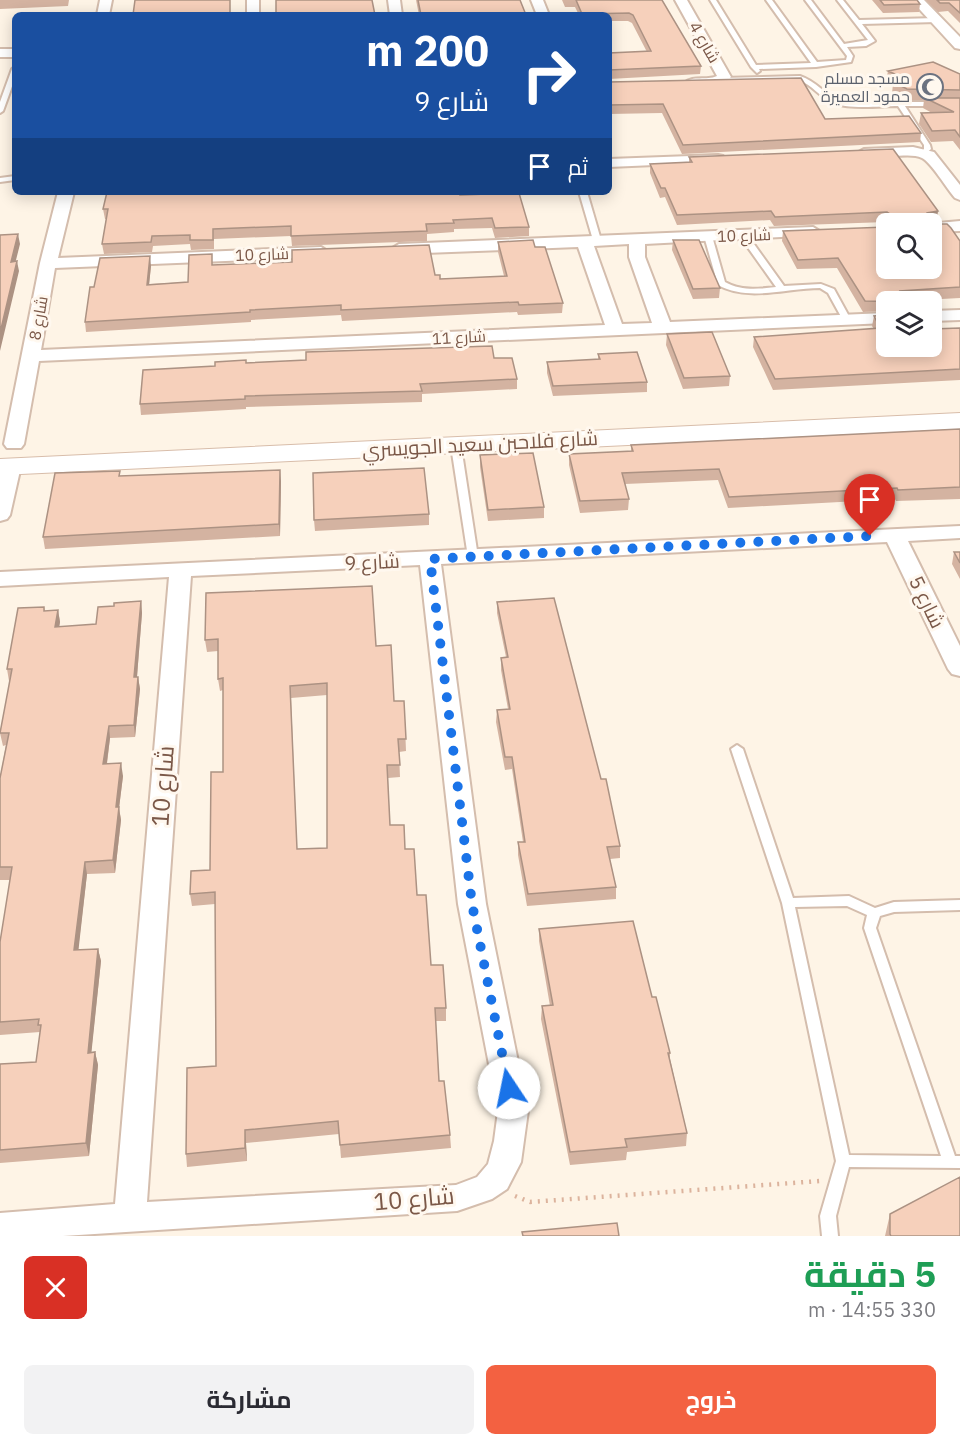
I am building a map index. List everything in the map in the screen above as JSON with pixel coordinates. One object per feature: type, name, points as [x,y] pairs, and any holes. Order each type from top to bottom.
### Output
[{"type":"street","name":"شارع 4","points":[[678,83],[722,80],[724,76],[681,0]]},
{"type":"street","points":[[917,0],[960,45]]},
{"type":"street","points":[[848,154],[924,153],[934,159],[960,195]]},
{"type":"street","points":[[612,159],[730,158]]},
{"type":"street","name":"شارع 8","points":[[0,515],[6,456],[31,356],[48,263],[65,195]]},
{"type":"street","points":[[942,227],[960,226]]},
{"type":"street","name":"شارع 10","points":[[381,249],[827,231]]},
{"type":"street","points":[[637,239],[638,257],[663,328]]},
{"type":"street","points":[[591,241],[615,330]]},
{"type":"street","name":"شارع 10","points":[[48,263],[334,251]]},
{"type":"street","points":[[942,316],[960,315]]},
{"type":"street","name":"شارع 11","points":[[31,356],[876,319]]},
{"type":"street","name":"شارع فلاحبن سعيد الجويسري","points":[[6,456],[273,443],[960,401]]},
{"type":"street","name":"شارع فلاحبن سعيد الجويسري","points":[[273,443],[456,446],[960,421]]},
{"type":"street","name":"شارع 9","points":[[0,579],[960,532]]},
{"type":"street","name":"شارع 5","points":[[894,535],[960,669]]},
{"type":"street","points":[[430,559],[472,904],[513,1111],[503,1168],[489,1186]]},
{"type":"street","name":"شارع 10","points":[[130,1217],[180,571]]},
{"type":"street","name":"شارع 10","points":[[0,1227],[457,1198],[489,1186]]},
{"type":"lane","points":[[713,0],[761,79]]},
{"type":"lane","points":[[769,0],[816,64]]},
{"type":"lane","points":[[754,67],[816,64],[851,59],[808,0]]},
{"type":"lane","points":[[840,0],[872,41],[866,44],[842,46]]},
{"type":"lane","points":[[858,22],[937,20]]},
{"type":"lane","points":[[0,111],[12,77]]},
{"type":"lane","points":[[722,80],[808,80],[825,98],[840,104],[960,104]]},
{"type":"lane","points":[[900,104],[927,145],[928,149],[924,153]]},
{"type":"lane","points":[[583,195],[591,241]]},
{"type":"lane","points":[[743,235],[781,288]]},
{"type":"lane","points":[[708,236],[721,283],[725,286],[740,290],[817,285],[825,287],[831,291],[847,320]]},
{"type":"lane","points":[[456,446],[473,557]]},
{"type":"lane","points":[[737,749],[788,903],[843,1161],[828,1216],[830,1236]]},
{"type":"lane","points":[[788,903],[849,901],[874,913],[894,908],[960,905]]},
{"type":"lane","points":[[843,1161],[955,1162],[870,928],[874,913]]},
{"type":"path","points":[[489,1186],[530,1202],[838,1180]]},
{"type":"building","points":[[135,0],[230,0],[230,12],[133,12]]},
{"type":"building","points":[[276,0],[372,0],[374,12],[276,12]]},
{"type":"building","points":[[418,0],[520,0],[525,12],[420,12]]},
{"type":"building","points":[[576,0],[662,0],[701,66],[612,70],[612,53],[651,51],[633,15],[581,12]]},
{"type":"building","points":[[880,0],[917,0],[920,4],[884,5]]},
{"type":"building","points":[[937,0],[960,0],[960,13],[949,3],[940,3]]},
{"type":"building","points":[[933,62],[960,74],[960,90],[907,89],[893,82],[906,79],[888,71]]},
{"type":"building","points":[[801,78],[825,119],[909,116],[921,133],[683,145],[663,104],[612,105],[612,82]]},
{"type":"building","points":[[925,98],[960,98],[960,137],[955,130],[932,131],[921,113],[954,112]]},
{"type":"building","points":[[893,149],[938,211],[775,217],[771,211],[677,215],[665,188],[661,188],[650,164],[692,162],[689,157]]},
{"type":"building","points":[[106,195],[520,195],[529,227],[495,228],[492,218],[426,224],[427,231],[291,236],[291,226],[213,229],[213,240],[190,240],[190,235],[152,236],[151,242],[102,244],[108,209],[103,209]]},
{"type":"building","points":[[942,224],[947,224],[960,241],[960,287],[876,291],[876,301],[865,301],[838,258],[798,260],[783,231],[876,227],[876,279],[942,279]]},
{"type":"building","points":[[18,234],[11,262],[17,261],[0,333],[0,235]]},
{"type":"building","points":[[533,240],[535,247],[545,247],[563,303],[519,305],[518,302],[341,310],[341,305],[85,322],[90,287],[94,287],[100,258],[150,256],[147,285],[188,282],[189,255],[212,254],[212,265],[292,262],[292,250],[429,245],[435,275],[440,275],[440,279],[507,276],[498,242]]},
{"type":"building","points":[[673,240],[699,240],[720,288],[693,289]]},
{"type":"building","points":[[876,328],[876,357],[942,357],[942,329],[960,328],[960,369],[775,379],[754,337]]},
{"type":"building","points":[[712,332],[730,376],[684,378],[667,334]]},
{"type":"building","points":[[492,346],[494,358],[512,358],[517,379],[420,384],[422,391],[245,396],[245,399],[140,404],[143,370],[215,366],[215,362],[246,360],[246,363],[306,360],[306,352]]},
{"type":"building","points":[[637,352],[647,382],[553,386],[547,362],[600,359],[598,354]]},
{"type":"building","points":[[960,429],[960,487],[729,497],[719,469],[622,473],[629,499],[580,501],[569,454],[633,451],[631,445]]},
{"type":"building","points":[[533,453],[544,507],[488,510],[480,455]]},
{"type":"building","points":[[424,468],[429,514],[314,520],[313,473]]},
{"type":"building","points":[[280,470],[279,524],[43,537],[55,473],[120,471],[119,476]]},
{"type":"building","points":[[954,552],[960,552],[960,563]]},
{"type":"building","points":[[372,586],[376,646],[391,645],[394,701],[404,701],[406,739],[398,739],[400,765],[387,765],[390,825],[404,825],[405,849],[414,849],[417,895],[426,895],[431,965],[443,965],[446,1008],[435,1008],[439,1081],[444,1081],[450,1135],[340,1145],[338,1121],[245,1130],[245,1148],[186,1154],[187,1068],[216,1066],[215,892],[190,894],[191,871],[210,870],[211,772],[223,772],[223,678],[218,679],[218,639],[205,640],[206,593]],"holes":[[[327,683],[327,848],[297,849],[290,686]]]},
{"type":"building","points":[[554,598],[601,779],[606,779],[620,846],[607,847],[616,887],[528,894],[518,842],[525,842],[512,757],[505,757],[497,710],[510,709],[501,658],[508,657],[497,602]]},
{"type":"building","points":[[141,601],[134,677],[138,677],[134,725],[109,726],[103,764],[121,763],[113,860],[85,862],[74,950],[98,949],[88,1053],[95,1052],[86,1143],[0,1150],[0,1064],[36,1062],[41,1025],[38,1025],[39,1019],[0,1022],[0,942],[12,867],[0,867],[0,778],[9,733],[0,733],[12,669],[7,669],[18,608],[44,607],[44,611],[58,610],[55,627],[96,624],[98,607]]},
{"type":"building","points":[[633,921],[652,997],[656,997],[687,1133],[625,1139],[627,1147],[570,1152],[542,1006],[553,1005],[539,929]]},
{"type":"building","points":[[960,1177],[960,1236],[891,1236],[890,1214]]},
{"type":"building","points":[[617,1223],[619,1236],[523,1236],[522,1232]]},
{"type":"place","name":"مسجد مسلم حمود العميرة","points":[[930,87]]},
{"type":"route","points":[[509,1088],[472,904],[430,559],[870,536]]}]
